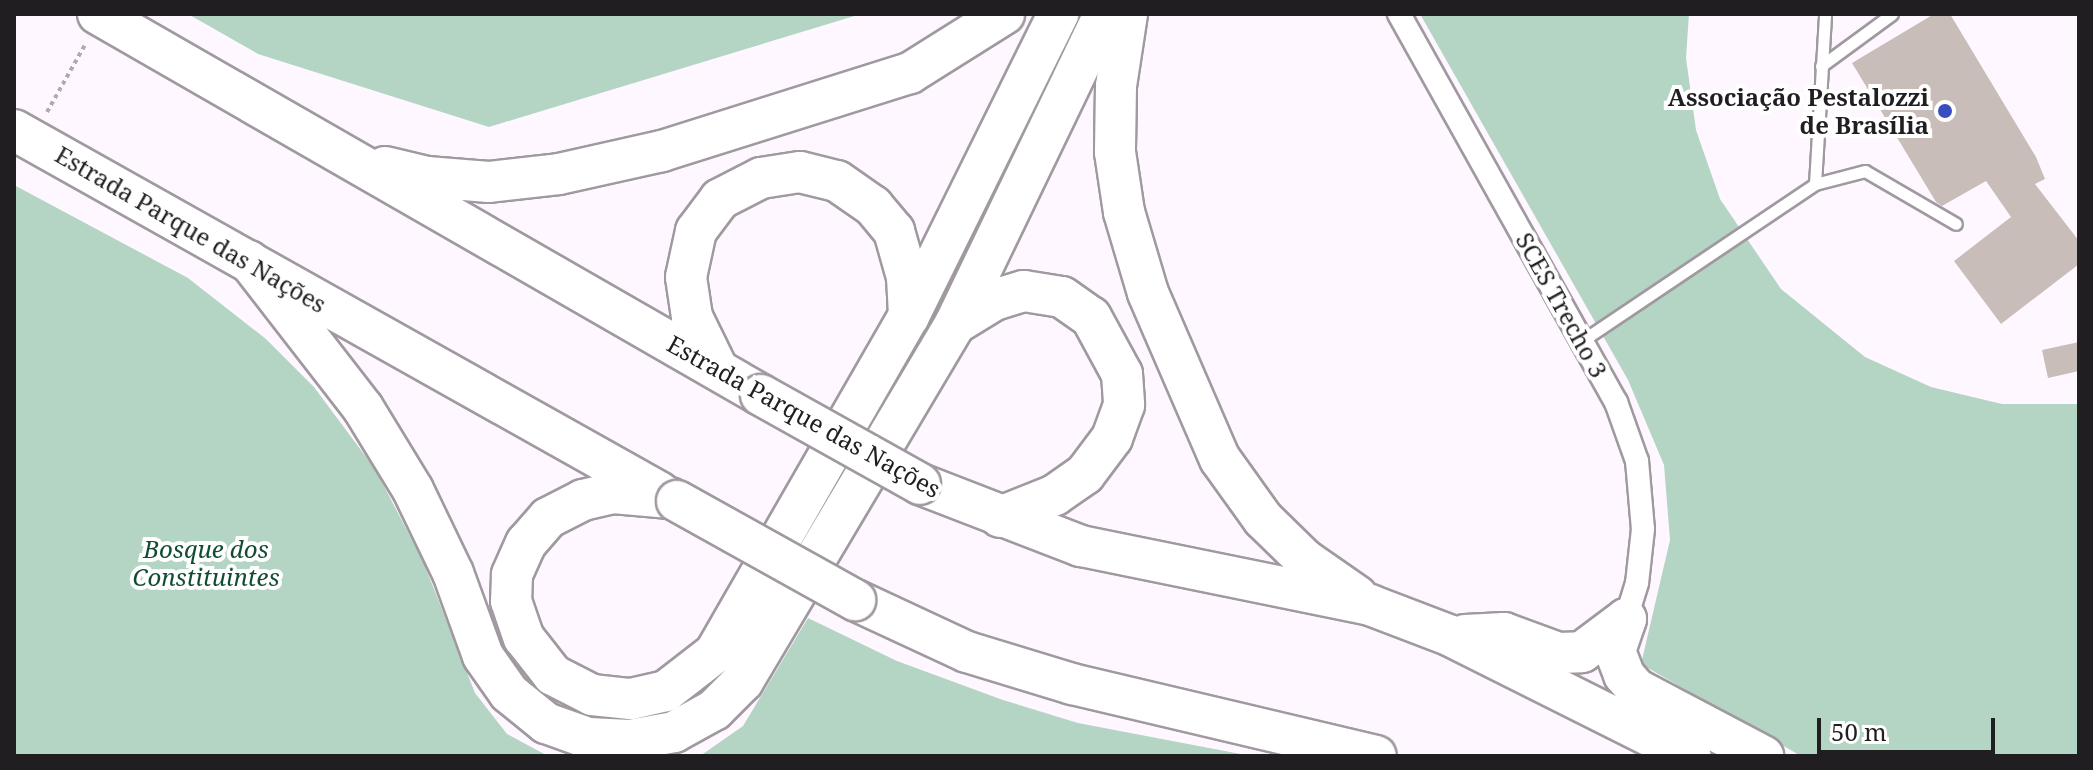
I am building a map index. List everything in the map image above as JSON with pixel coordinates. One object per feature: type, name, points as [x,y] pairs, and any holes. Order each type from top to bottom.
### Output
[{"type":"highway","points":[[340,156],[427,177],[489,182],[559,174],[662,151],[910,73],[1004,14]]},
{"type":"highway","points":[[673,500],[613,493],[583,500],[548,518],[526,543],[512,575],[511,601],[524,638],[553,675],[592,695],[631,699],[666,691],[715,653],[909,316],[1058,14]]},
{"type":"highway","points":[[249,261],[363,408],[404,476],[453,573],[483,656],[509,693],[546,723],[588,738],[630,740],[674,732],[714,710],[743,681],[955,324],[1104,14]]},
{"type":"highway","points":[[1127,14],[1115,126],[1124,212],[1148,293],[1185,385],[1220,459],[1263,519],[1305,560],[1370,605]]},
{"type":"highway","name":"Estrada Parque das Nações","points":[[100,15],[340,156],[920,484],[1081,546],[1370,605],[1451,636],[1691,756]]},
{"type":"highway","name":"Estrada Parque das Nações","points":[[23,134],[855,600],[967,652],[1072,684],[1376,756]]},
{"type":"highway","points":[[717,368],[692,317],[686,277],[696,231],[720,199],[761,178],[800,172],[837,181],[873,206],[894,231],[907,277],[909,316]]},
{"type":"highway","points":[[955,324],[994,300],[1024,291],[1062,297],[1091,317],[1122,374],[1124,405],[1112,438],[1085,474],[1055,495],[1000,517]]},
{"type":"highway","points":[[1451,636],[1504,633],[1558,653],[1582,652],[1626,619]]},
{"type":"highway","points":[[1626,619],[1615,651],[1624,675],[1636,689],[1763,756]]},
{"type":"street","name":"SCES Trecho 3","points":[[1399,14],[1616,402],[1637,461],[1643,529],[1637,583],[1626,619]]},
{"type":"lane","points":[[1815,184],[1825,14]]},
{"type":"lane","points":[[1821,66],[1892,14]]},
{"type":"lane","points":[[1583,340],[1815,184],[1865,171],[1956,224]]},
{"type":"path","points":[[23,134],[100,15]]},
{"type":"green space","points":[[188,14],[861,14],[489,127],[258,54]]},
{"type":"green space","points":[[1420,14],[1689,14],[1686,58],[1696,130],[1720,199],[1781,289],[1865,357],[1931,387],[2002,404],[2079,404],[2079,756],[1801,756],[1641,664],[1670,540],[1664,465],[1628,380]]},
{"type":"green space","name":"Bosque dos Constituintes","points":[[14,185],[188,278],[266,339],[314,387],[375,469],[423,561],[475,693],[507,734],[548,756],[14,756]]},
{"type":"green space","points":[[808,618],[897,661],[1003,700],[1078,723],[1251,756],[700,756],[743,726]]},
{"type":"building","name":"Associação Pestalozzi de Brasília","points":[[1934,14],[1950,14],[2036,157],[2045,179],[2035,184],[2079,241],[2079,264],[2001,324],[1954,261],[2011,217],[1986,181],[1942,206],[1936,202],[1852,63]]},
{"type":"building","points":[[2079,342],[2079,371],[2048,378],[2042,350]]},
{"type":"place","name":"Associação Pestalozzi de Brasília","points":[[1945,111]]}]
